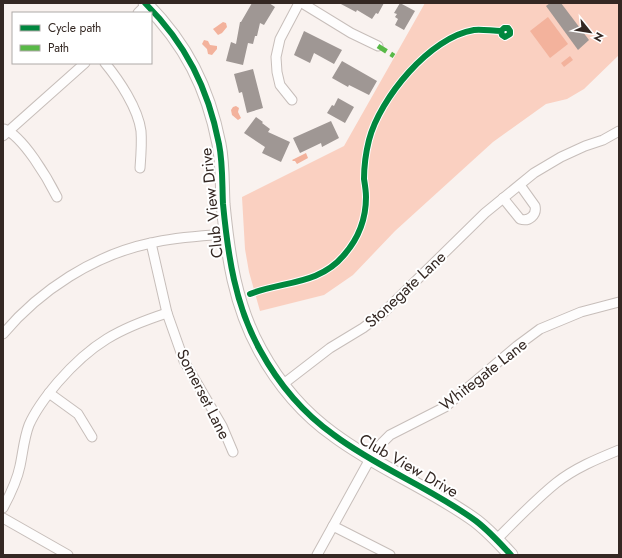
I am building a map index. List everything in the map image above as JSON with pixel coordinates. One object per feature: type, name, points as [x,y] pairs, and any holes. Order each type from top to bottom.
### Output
[{"type":"street","points":[[292,100],[280,84],[277,72],[276,57],[280,39],[300,3],[351,33],[378,46]]},
{"type":"street","name":"Club View Drive","points":[[152,13],[167,27],[183,49],[198,75],[207,97],[219,144],[226,234],[232,274],[246,320],[260,350],[282,386],[301,406],[334,436],[370,459],[453,506],[476,521],[498,539],[512,555]]},
{"type":"street","points":[[57,197],[45,174],[29,152],[5,132],[84,64]]},
{"type":"street","points":[[106,64],[124,89],[141,129],[142,144],[140,168]]},
{"type":"street","name":"Stonegate Lane","points":[[282,386],[330,348],[363,328],[383,313],[470,227],[534,173],[561,157],[618,133]]},
{"type":"street","points":[[503,198],[520,219],[524,220],[531,218],[536,210],[535,206],[520,185]]},
{"type":"street","points":[[3,334],[29,306],[58,284],[85,268],[118,253],[151,243],[188,237],[226,234]]},
{"type":"street","name":"Somerset Lane","points":[[151,243],[167,313],[184,361],[222,426],[233,452]]},
{"type":"street","name":"Whitegate Lane","points":[[317,555],[370,459],[390,435],[444,406],[516,346],[540,329],[581,312],[619,302]]},
{"type":"street","points":[[3,508],[17,479],[24,440],[29,424],[49,393],[80,358],[109,337],[123,329],[167,313]]},
{"type":"street","points":[[49,393],[78,414],[92,437]]},
{"type":"street","points":[[498,539],[529,507],[556,483],[576,470],[619,450]]},
{"type":"street","points":[[3,518],[68,555]]},
{"type":"street","points":[[333,526],[390,555]]},
{"type":"shaded area","points":[[425,3],[619,3],[619,55],[584,89],[567,99],[546,104],[493,142],[395,231],[353,275],[324,295],[260,311],[249,272],[245,249],[242,197],[344,146]]},
{"type":"shaded area","points":[[548,17],[568,44],[550,58],[530,31]]},
{"type":"shaded area","points":[[223,22],[226,23],[227,27],[218,35],[213,29]]},
{"type":"shaded area","points":[[204,40],[208,41],[210,45],[217,46],[217,49],[212,55],[208,54],[207,49],[202,44]]},
{"type":"shaded area","points":[[570,56],[573,60],[564,67],[561,63]]},
{"type":"shaded area","points":[[236,106],[239,108],[238,112],[241,118],[238,120],[232,115],[231,110]]},
{"type":"shaded area","points":[[306,153],[308,158],[297,164],[292,160]]},
{"type":"building","points":[[252,3],[269,3],[275,7],[264,25],[260,23],[257,36],[255,36],[253,44],[248,43],[243,65],[226,61],[231,42],[236,44],[240,22]]},
{"type":"building","points":[[339,3],[384,3],[378,14],[376,13],[372,19],[357,10],[356,12]]},
{"type":"building","points":[[400,3],[415,11],[404,30],[395,25],[398,19],[395,17],[397,14],[394,13]]},
{"type":"building","points":[[550,3],[561,3],[589,40],[578,50],[546,6]]},
{"type":"building","points":[[304,31],[342,50],[334,64],[314,53],[310,63],[294,55]]},
{"type":"building","points":[[342,61],[377,81],[369,95],[349,85],[348,87],[332,78]]},
{"type":"building","points":[[253,69],[263,108],[247,113],[242,92],[239,93],[234,74]]},
{"type":"building","points":[[338,98],[354,107],[345,123],[327,113],[332,105],[334,106]]},
{"type":"building","points":[[256,117],[270,129],[268,132],[290,142],[281,162],[262,153],[265,147],[244,133]]},
{"type":"building","points":[[331,121],[339,138],[322,147],[321,143],[300,153],[293,138]]},
{"type":"marked path","points":[[378,46],[394,56]]},
{"type":"cycle path","points":[[145,3],[160,19],[184,51],[202,86],[209,104],[219,144],[222,166],[225,223],[234,280],[244,316],[251,333],[267,362],[292,397],[312,417],[334,435],[368,458],[459,509],[476,521],[511,555]]},
{"type":"cycle path","points":[[250,294],[312,277],[334,265],[344,255],[357,235],[365,213],[366,190],[364,170],[369,140],[384,106],[395,89],[424,57],[441,44],[457,35],[474,30],[501,31],[502,35],[505,37],[510,34],[508,28],[504,28],[501,31]]}]
